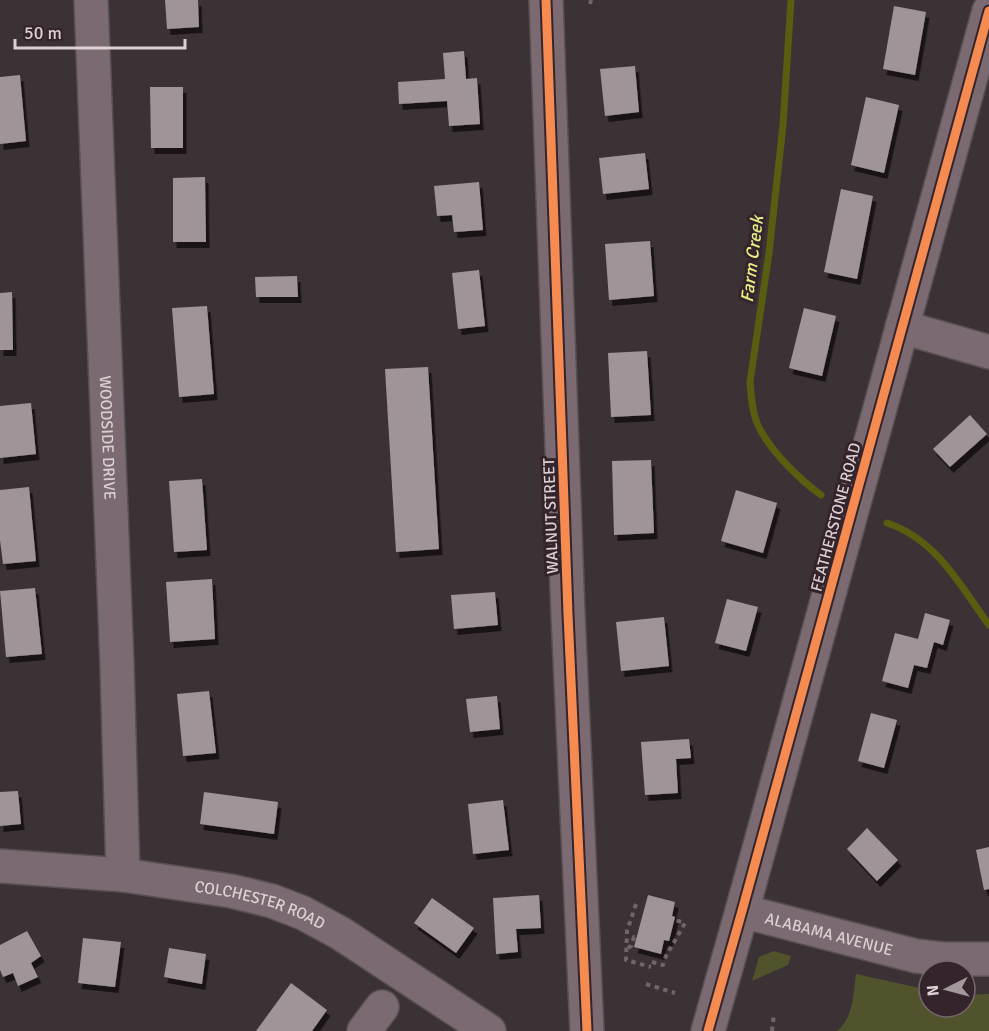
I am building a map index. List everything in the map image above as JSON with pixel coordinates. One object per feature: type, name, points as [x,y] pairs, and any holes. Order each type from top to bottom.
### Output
[{"type":"street","name":"WOODSIDE DRIVE","points":[[91,0],[118,676],[123,875]]},
{"type":"street","name":"WALNUT STREET","points":[[546,0],[568,614],[587,1031]]},
{"type":"street","name":"FEATHERSTONE ROAD","points":[[708,1031],[989,10]]},
{"type":"street","points":[[902,327],[989,352]]},
{"type":"street","name":"COLCHESTER ROAD","points":[[0,866],[123,875],[231,891],[272,901],[303,913],[357,943],[489,1031]]},
{"type":"street","name":"ALABAMA AVENUE","points":[[742,911],[916,956],[942,959],[989,959]]},
{"type":"path","points":[[636,904],[627,931],[626,960],[663,966],[666,956],[685,923],[675,921]]},
{"type":"path","points":[[628,948],[632,945],[634,937],[637,938]]},
{"type":"path","points":[[646,984],[675,993]]},
{"type":"path","points":[[772,1031],[774,1014]]},
{"type":"green space","points":[[774,951],[791,956],[788,965],[752,981],[759,957]]},
{"type":"green space","points":[[856,974],[917,987],[917,1019],[977,1019],[977,994],[989,994],[989,1031],[837,1031],[847,1019]]},
{"type":"building","points":[[165,0],[198,0],[199,27],[167,29]]},
{"type":"building","points":[[894,6],[926,12],[915,75],[883,69]]},
{"type":"building","points":[[464,51],[466,79],[477,78],[480,124],[449,126],[447,101],[399,104],[398,82],[445,79],[443,53]]},
{"type":"building","points":[[635,66],[639,112],[605,116],[600,69]]},
{"type":"building","points":[[20,75],[26,141],[0,144],[0,77]]},
{"type":"building","points":[[150,87],[183,87],[183,148],[151,148]]},
{"type":"building","points":[[866,97],[899,105],[884,173],[851,165]]},
{"type":"building","points":[[645,153],[649,189],[603,194],[599,158]]},
{"type":"building","points":[[205,177],[206,242],[173,242],[173,178]]},
{"type":"building","points":[[479,182],[483,230],[454,232],[452,215],[437,216],[434,186]]},
{"type":"building","points":[[841,189],[873,196],[857,279],[824,272]]},
{"type":"building","points":[[650,241],[654,296],[609,300],[605,244]]},
{"type":"building","points":[[479,270],[485,326],[458,329],[452,273]]},
{"type":"building","points":[[297,276],[298,297],[256,297],[255,277]]},
{"type":"building","points":[[12,292],[13,350],[0,350],[0,293]]},
{"type":"building","points":[[207,306],[214,394],[179,397],[172,308]]},
{"type":"building","points":[[804,308],[836,316],[822,376],[789,368]]},
{"type":"building","points":[[647,351],[651,415],[611,417],[608,353]]},
{"type":"building","points":[[428,367],[439,549],[396,552],[385,369]]},
{"type":"building","points":[[31,403],[36,454],[0,458],[0,406]]},
{"type":"building","points":[[970,415],[987,434],[950,467],[933,449]]},
{"type":"building","points":[[651,460],[654,533],[614,535],[612,461]]},
{"type":"building","points":[[202,479],[207,550],[174,552],[169,481]]},
{"type":"building","points":[[29,487],[36,561],[3,564],[0,540],[0,490]]},
{"type":"building","points":[[736,490],[777,503],[763,553],[721,541]]},
{"type":"building","points":[[212,579],[215,639],[170,642],[166,582]]},
{"type":"building","points":[[35,588],[42,654],[6,657],[0,591]]},
{"type":"building","points":[[495,592],[498,625],[454,629],[451,595]]},
{"type":"building","points":[[727,599],[758,607],[746,651],[715,643]]},
{"type":"building","points":[[925,613],[950,620],[943,645],[934,642],[927,668],[914,665],[908,688],[882,681],[895,633],[918,639]]},
{"type":"building","points":[[664,617],[669,666],[621,671],[616,622]]},
{"type":"building","points":[[209,691],[216,753],[183,756],[177,694]]},
{"type":"building","points":[[497,696],[500,729],[470,732],[466,699]]},
{"type":"building","points":[[871,713],[897,720],[884,768],[858,761]]},
{"type":"building","points":[[689,739],[691,758],[676,759],[678,793],[645,795],[641,742]]},
{"type":"building","points":[[18,791],[21,824],[0,826],[0,792]]},
{"type":"building","points":[[204,792],[278,802],[274,834],[200,824]]},
{"type":"building","points":[[503,800],[509,850],[473,854],[468,804]]},
{"type":"building","points":[[867,828],[898,860],[877,881],[847,849]]},
{"type":"building","points":[[989,847],[989,889],[984,890],[976,850]]},
{"type":"building","points":[[539,895],[541,928],[516,929],[518,952],[496,954],[493,898]]},
{"type":"building","points":[[648,895],[675,902],[672,916],[675,917],[669,941],[664,940],[661,954],[634,947]]},
{"type":"building","points":[[432,898],[474,928],[456,953],[414,923]]},
{"type":"building","points":[[27,931],[41,956],[31,963],[38,977],[18,986],[13,973],[3,977],[0,970],[0,945]]},
{"type":"building","points":[[83,938],[121,942],[115,987],[78,983]]},
{"type":"building","points":[[169,948],[206,954],[202,984],[164,977]]},
{"type":"building","points":[[291,983],[327,1010],[312,1031],[256,1031]]},
{"type":"waterway","name":"Farm Creek","points":[[791,0],[783,125],[769,253],[750,382],[754,413],[762,433],[785,463],[821,495]]},
{"type":"waterway","name":"Farm Creek","points":[[887,523],[920,540],[933,552],[957,579],[989,625]]},
{"type":"cycle path","points":[[546,0],[568,614],[587,1031]]},
{"type":"cycle path","points":[[708,1031],[989,11]]}]
